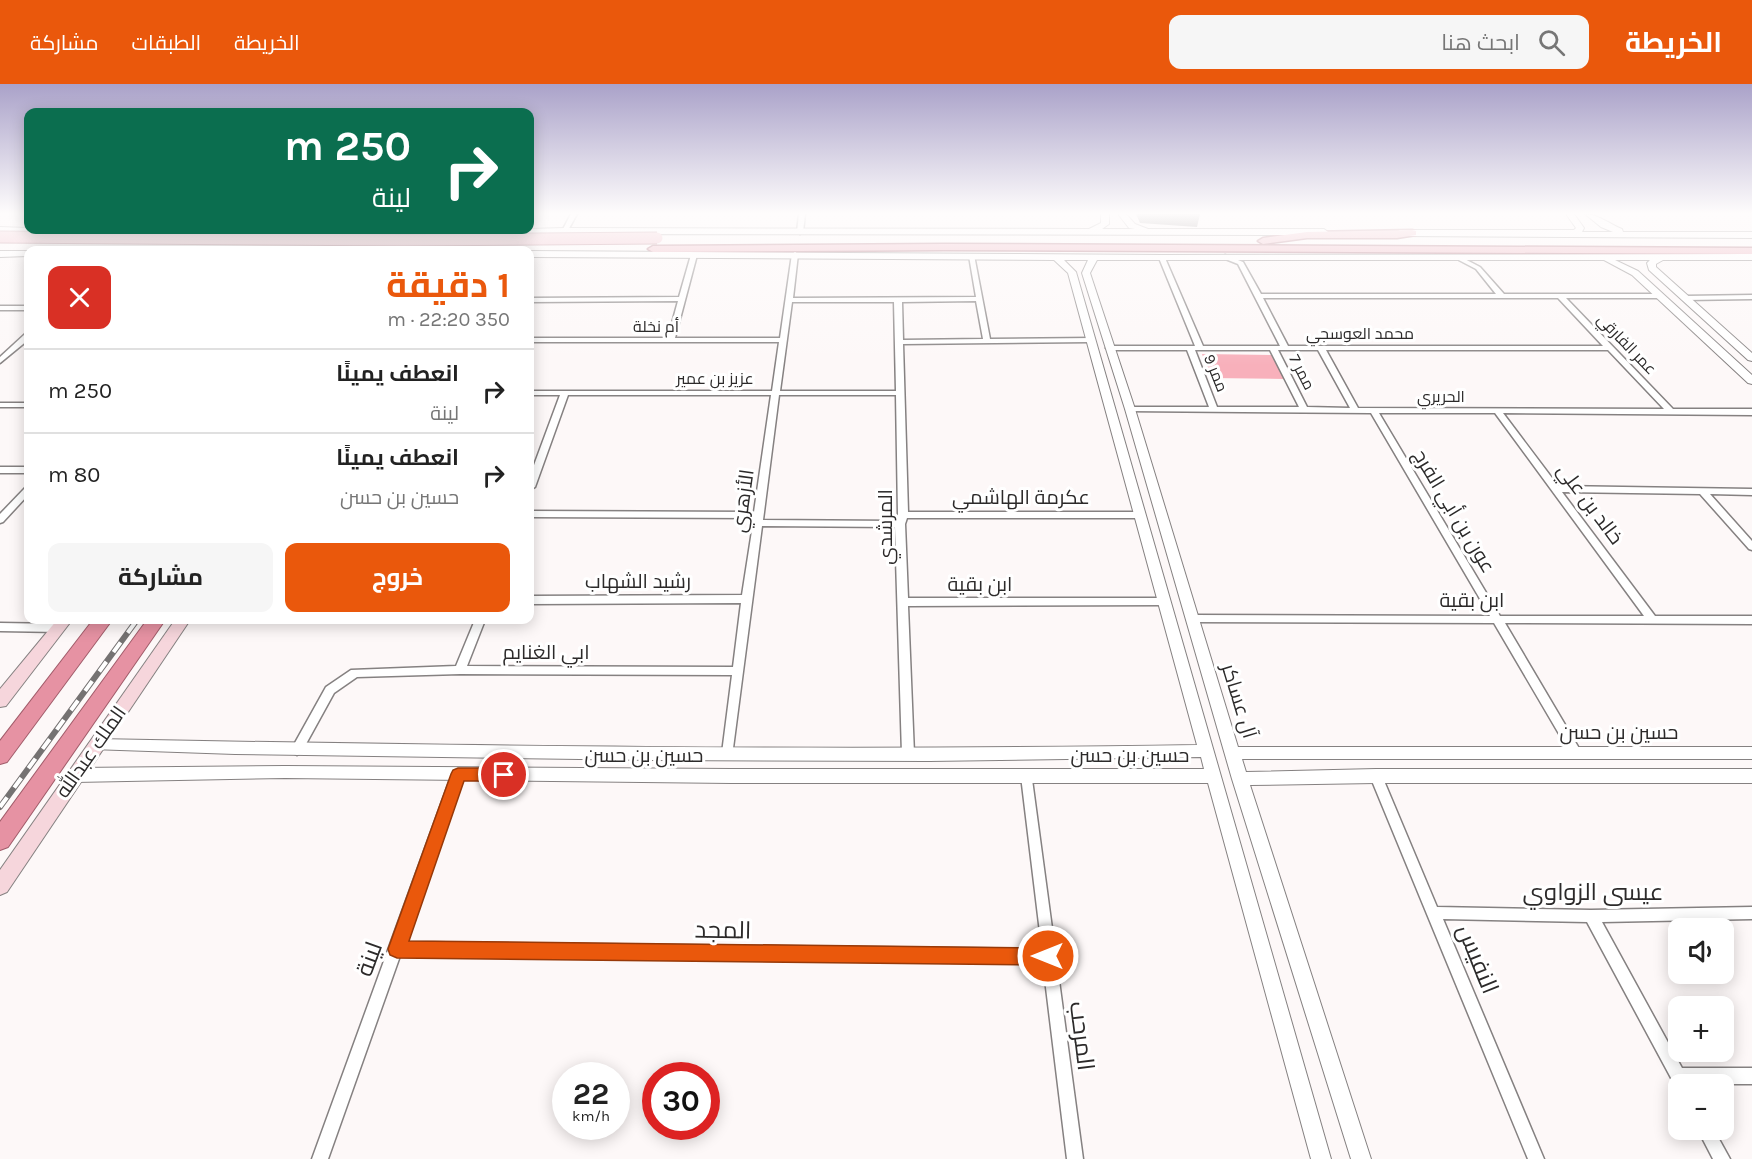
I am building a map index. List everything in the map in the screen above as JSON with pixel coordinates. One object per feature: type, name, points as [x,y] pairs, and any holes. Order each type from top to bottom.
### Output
[{"type":"highway","points":[[4,749],[100,624]]},
{"type":"highway","name":"الملك عبدالله","points":[[0,840],[153,624]]},
{"type":"main road","points":[[0,701],[62,624]]},
{"type":"main road","name":"الملك عبدالله","points":[[0,886],[180,624]]},
{"type":"street","points":[[671,340],[692,264]]},
{"type":"street","name":"الأزهري","points":[[731,753],[747,599],[794,264]]},
{"type":"street","points":[[974,264],[987,341]]},
{"type":"street","name":"آل عساكر","points":[[1067,264],[1079,272],[1119,375],[1240,779],[1361,1159]]},
{"type":"street","points":[[1089,264],[1079,272],[1090,340],[1321,1159]]},
{"type":"street","points":[[1165,264],[1200,348]]},
{"type":"street","points":[[1247,264],[1258,296],[1285,348]]},
{"type":"street","points":[[1471,264],[1478,268],[1502,296]]},
{"type":"street","points":[[1619,264],[1629,268],[1752,381]]},
{"type":"street","points":[[1651,264],[1685,298],[1751,356]]},
{"type":"street","points":[[1649,287],[1649,284],[1655,282],[1672,286]]},
{"type":"street","points":[[1258,296],[1659,296]]},
{"type":"street","name":"عمر الفارقي","points":[[1560,296],[1671,412]]},
{"type":"street","points":[[1685,298],[1752,297]]},
{"type":"street","points":[[534,300],[682,299]]},
{"type":"street","points":[[789,300],[980,299]]},
{"type":"street","name":"المرشدي","points":[[898,300],[908,754]]},
{"type":"street","points":[[0,308],[24,308]]},
{"type":"street","points":[[0,317],[11,308]]},
{"type":"street","points":[[0,361],[24,340]]},
{"type":"street","name":"أم نخلة","points":[[534,340],[783,340]]},
{"type":"street","points":[[898,342],[1090,340]]},
{"type":"street","name":"محمد العوسجي","points":[[1110,348],[1611,348]]},
{"type":"street","name":"ممر 9","points":[[1190,348],[1214,409]]},
{"type":"street","name":"ممر 7","points":[[1273,348],[1304,409]]},
{"type":"street","points":[[1321,348],[1355,409]]},
{"type":"street","points":[[1100,375],[1119,375]]},
{"type":"street","name":"عزيز بن عمير","points":[[534,393],[900,393]]},
{"type":"street","points":[[534,460],[565,393]]},
{"type":"street","points":[[0,405],[24,405]]},
{"type":"street","name":"الحريري","points":[[1130,409],[1752,412]]},
{"type":"street","name":"عون بن أبي الفرج","points":[[1374,411],[1576,753]]},
{"type":"street","name":"خالد بن علي","points":[[1498,412],[1652,619]]},
{"type":"street","points":[[0,470],[24,470]]},
{"type":"street","points":[[1557,489],[1752,492]]},
{"type":"street","points":[[1703,492],[1752,547]]},
{"type":"street","points":[[0,520],[24,494]]},
{"type":"street","name":"عكرمة الهاشمي","points":[[534,514],[902,520],[1139,515]]},
{"type":"street","name":"رشيد الشهاب","points":[[534,600],[747,599]]},
{"type":"street","name":"ابن بقية","points":[[904,602],[1163,602]]},
{"type":"street","name":"ابن بقية","points":[[1192,619],[1752,620]]},
{"type":"street","points":[[0,627],[62,624]]},
{"type":"street","points":[[460,670],[478,624]]},
{"type":"street","name":"ابي الغنايم","points":[[297,750],[330,690],[355,673],[460,670],[738,670]]},
{"type":"street","name":"حسين بن حسن","points":[[96,746],[297,750],[908,754],[1207,751]]},
{"type":"street","points":[[285,772],[297,750]]},
{"type":"street","points":[[1155,752],[1173,759],[1175,769],[1161,775]]},
{"type":"street","points":[[731,753],[731,776]]},
{"type":"street","name":"حسين بن حسن","points":[[1233,753],[1752,753]]},
{"type":"street","points":[[1085,754],[1090,776]]},
{"type":"street","name":"حسين بن حسن","points":[[75,775],[285,772],[731,776],[1213,776]]},
{"type":"street","name":"لينة","points":[[320,1159],[458,774]]},
{"type":"street","name":"المرحب","points":[[1027,776],[1075,1159]]},
{"type":"street","points":[[1240,779],[1376,776],[1752,776]]},
{"type":"street","name":"النفيس","points":[[1376,776],[1536,1159]]},
{"type":"street","name":"عيسى الزواوي","points":[[1434,913],[1591,916],[1752,913]]},
{"type":"street","points":[[1591,916],[1677,1074]]},
{"type":"street","name":"المجد","points":[[397,949],[1048,956]]},
{"type":"street","points":[[1734,1077],[1752,1076]]},
{"type":"street","points":[[1712,1140],[1722,1159]]},
{"type":"shaded area","points":[[1202,354],[1273,355],[1285,379],[1211,378]]},
{"type":"railway","points":[[0,807],[134,624]]},
{"type":"route","points":[[504,775],[458,774],[397,949],[1048,956]]}]
